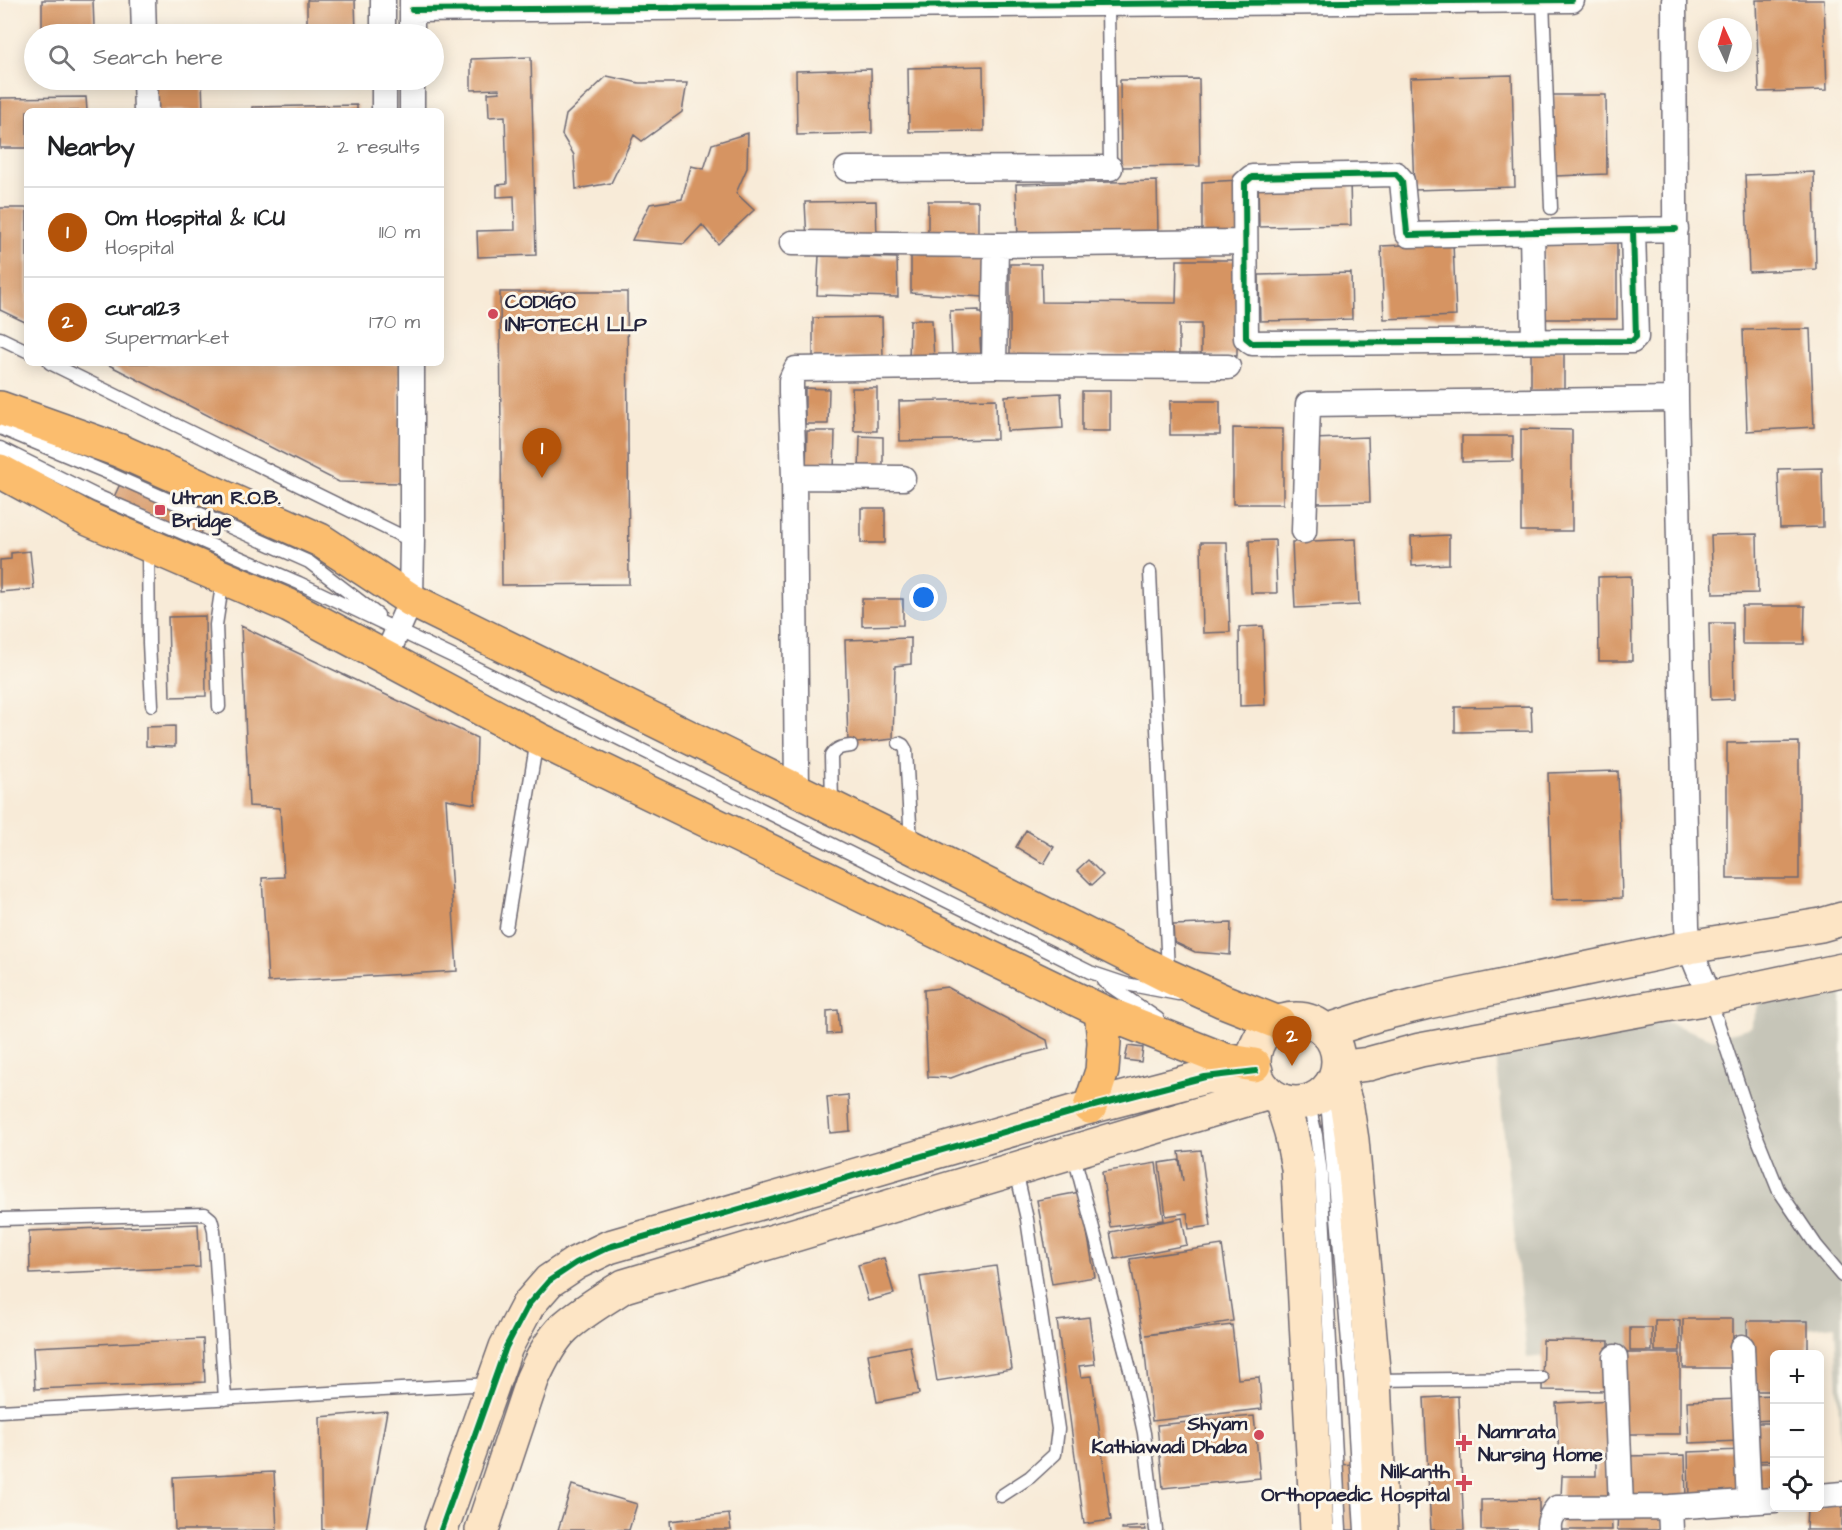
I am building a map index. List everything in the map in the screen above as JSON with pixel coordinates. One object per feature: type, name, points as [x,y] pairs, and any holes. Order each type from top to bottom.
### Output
[{"type":"main road","points":[[0,408],[118,450],[320,540],[411,600],[1168,976],[1279,1023]]},
{"type":"main road","points":[[0,471],[86,518],[289,606],[391,645],[537,739],[1101,1011],[1225,1060],[1296,1083],[1347,1108],[1352,1140],[1374,1380],[1381,1530]]},
{"type":"main road","points":[[1326,1031],[1428,1002],[1689,947],[1821,925],[1842,919]]},
{"type":"main road","points":[[482,1530],[541,1359],[563,1329],[624,1286],[1296,1083],[1420,1050],[1710,998],[1842,970]]},
{"type":"main road","points":[[1090,1107],[1102,1071],[1104,1042],[1101,1011]]},
{"type":"main road","points":[[1296,1083],[1255,1055],[1259,1042],[1268,1031],[1279,1023],[1292,1019],[1306,1020],[1326,1031],[1336,1046],[1296,1083],[1292,1132],[1298,1168],[1317,1530]]},
{"type":"main road","points":[[441,1530],[506,1347],[528,1305],[549,1281],[576,1263],[609,1248],[1090,1107],[1206,1077],[1296,1083]]},
{"type":"main road","points":[[945,1149],[955,1186]]},
{"type":"street","points":[[143,0],[144,24]]},
{"type":"street","points":[[383,0],[383,24]]},
{"type":"street","points":[[412,24],[412,5],[1108,4],[1572,0]]},
{"type":"street","points":[[1674,0],[1676,399],[1687,926],[1689,947],[1710,998]]},
{"type":"street","points":[[145,90],[146,108]]},
{"type":"street","points":[[384,90],[384,108]]},
{"type":"street","points":[[412,90],[412,108]]},
{"type":"street","points":[[847,169],[1110,168]]},
{"type":"street","points":[[1633,230],[1636,337],[1632,341],[1252,344],[1246,338],[1245,183],[1252,177],[1395,174],[1402,181],[1408,235],[1676,229]]},
{"type":"street","points":[[1532,232],[1534,341]]},
{"type":"street","points":[[792,243],[996,245],[1234,242]]},
{"type":"street","points":[[994,366],[996,245]]},
{"type":"street","points":[[391,645],[411,600],[412,366]]},
{"type":"street","points":[[797,791],[791,387],[791,380],[796,369],[994,366],[1228,367]]},
{"type":"street","points":[[1304,531],[1308,404],[1676,399]]},
{"type":"street","points":[[794,477],[903,478]]},
{"type":"street","points":[[1742,1347],[1749,1502]]},
{"type":"street","points":[[1615,1357],[1621,1507]]},
{"type":"street","points":[[1824,1496],[1842,1494]]},
{"type":"street","points":[[1549,1530],[1552,1514],[1557,1508],[1621,1507],[1670,1518],[1749,1502],[1770,1500]]},
{"type":"lane","points":[[1543,0],[1551,208]]},
{"type":"lane","points":[[1108,4],[1110,168]]},
{"type":"lane","points":[[0,338],[24,350]]},
{"type":"lane","points":[[57,366],[412,541]]},
{"type":"lane","points":[[0,428],[309,562],[391,645]]},
{"type":"lane","points":[[0,448],[97,496],[300,584],[391,645],[1090,972],[1126,984],[1223,1001]]},
{"type":"lane","points":[[148,544],[152,705]]},
{"type":"lane","points":[[1150,572],[1168,976]]},
{"type":"lane","points":[[219,707],[216,625],[223,578]]},
{"type":"lane","points":[[506,928],[537,739]]},
{"type":"lane","points":[[899,743],[906,750],[912,847]]},
{"type":"lane","points":[[832,808],[831,756],[839,748],[851,746]]},
{"type":"lane","points":[[1090,972],[1210,1054]]},
{"type":"lane","points":[[1710,998],[1751,1122],[1778,1189],[1816,1245],[1842,1276]]},
{"type":"lane","points":[[1296,1083],[1321,1174],[1340,1530]]},
{"type":"lane","points":[[1296,1083],[1352,1389],[1361,1530]]},
{"type":"lane","points":[[1073,1151],[1131,1373],[1144,1433],[1156,1530]]},
{"type":"lane","points":[[1001,1496],[1030,1477],[1055,1454],[1058,1429],[1027,1219],[1015,1168]]},
{"type":"lane","points":[[0,1219],[205,1214],[211,1219],[214,1230],[225,1399]]},
{"type":"lane","points":[[1374,1380],[1542,1378]]},
{"type":"lane","points":[[0,1412],[492,1384]]},
{"type":"shaded area","points":[[1842,981],[1842,1481],[1835,1325],[1527,1358],[1495,1046],[1656,1018],[1712,1039],[1750,1027],[1760,1001]]},
{"type":"building","points":[[42,0],[93,0],[94,24],[42,24]]},
{"type":"building","points":[[307,0],[355,0],[356,24],[307,24]]},
{"type":"building","points":[[1756,0],[1824,0],[1827,90],[1759,92]]},
{"type":"building","points":[[531,57],[536,255],[478,257],[477,231],[515,230],[514,196],[497,197],[497,185],[507,184],[505,116],[489,117],[488,93],[500,92],[499,89],[471,90],[471,59]]},
{"type":"building","points":[[983,66],[984,131],[909,132],[908,68]]},
{"type":"building","points":[[871,69],[872,133],[797,135],[796,71]]},
{"type":"building","points":[[1512,75],[1515,187],[1414,190],[1410,78]]},
{"type":"building","points":[[607,76],[639,83],[687,83],[682,112],[642,141],[634,135],[611,183],[576,189],[574,155],[562,135],[566,115]]},
{"type":"building","points":[[1199,79],[1200,166],[1121,167],[1120,80]]},
{"type":"building","points":[[150,90],[202,90],[203,108],[151,108]]},
{"type":"building","points":[[1553,95],[1606,95],[1607,174],[1555,176]]},
{"type":"building","points":[[86,97],[87,108],[24,108],[24,148],[0,148],[0,98]]},
{"type":"building","points":[[357,105],[357,108],[252,107]]},
{"type":"building","points":[[748,133],[747,168],[736,193],[754,210],[718,244],[702,225],[684,244],[632,240],[650,204],[682,199],[691,166],[704,169],[712,144]]},
{"type":"building","points":[[1814,172],[1816,269],[1749,272],[1745,175]]},
{"type":"building","points":[[1350,179],[1351,225],[1259,227],[1258,181]]},
{"type":"building","points":[[1240,180],[1240,237],[1202,237],[1202,182]]},
{"type":"building","points":[[1157,181],[1158,235],[1018,237],[1016,184]]},
{"type":"building","points":[[876,201],[877,239],[807,241],[805,202]]},
{"type":"building","points":[[928,201],[978,201],[978,239],[928,239]]},
{"type":"building","points":[[0,208],[24,208],[24,322],[0,310]]},
{"type":"building","points":[[1453,243],[1456,316],[1384,319],[1381,246]]},
{"type":"building","points":[[1543,243],[1617,243],[1617,319],[1543,319]]},
{"type":"building","points":[[953,251],[953,257],[984,256],[985,297],[911,293],[911,254]]},
{"type":"building","points":[[819,256],[897,258],[898,297],[817,295]]},
{"type":"building","points":[[1177,260],[1237,260],[1237,356],[1201,355],[1201,324],[1179,324],[1179,355],[1010,355],[1010,264],[1041,264],[1042,302],[1176,303]]},
{"type":"building","points":[[1351,273],[1352,319],[1260,321],[1259,275]]},
{"type":"building","points":[[500,292],[627,292],[629,584],[502,585]]},
{"type":"building","points":[[979,310],[979,313],[983,313],[984,337],[980,339],[981,355],[952,356],[950,311]]},
{"type":"building","points":[[882,317],[883,357],[813,359],[813,318]]},
{"type":"building","points":[[910,320],[932,320],[934,360],[909,360]]},
{"type":"building","points":[[1810,329],[1814,427],[1747,431],[1743,330]]},
{"type":"building","points":[[1531,348],[1564,348],[1564,391],[1531,391]]},
{"type":"building","points":[[111,366],[400,366],[400,483],[339,482]]},
{"type":"building","points":[[805,388],[829,389],[828,424],[805,424]]},
{"type":"building","points":[[852,388],[877,388],[877,431],[854,431]]},
{"type":"building","points":[[1082,391],[1110,391],[1110,431],[1082,431]]},
{"type":"building","points":[[1061,393],[1063,428],[1007,431],[1005,396]]},
{"type":"building","points":[[996,399],[997,439],[900,441],[899,401]]},
{"type":"building","points":[[1170,401],[1220,401],[1220,435],[1170,435]]},
{"type":"building","points":[[1233,428],[1283,429],[1283,504],[1233,504]]},
{"type":"building","points":[[1521,429],[1572,430],[1572,531],[1521,531]]},
{"type":"building","points":[[807,431],[835,431],[834,471],[806,472]]},
{"type":"building","points":[[860,436],[883,437],[883,472],[859,472]]},
{"type":"building","points":[[1462,436],[1513,436],[1513,461],[1462,462]]},
{"type":"building","points":[[1368,437],[1370,502],[1315,503],[1313,439]]},
{"type":"building","points":[[1822,468],[1823,527],[1780,528],[1778,469]]},
{"type":"building","points":[[121,482],[207,520],[200,536],[113,499]]},
{"type":"building","points":[[861,508],[885,508],[885,543],[861,543]]},
{"type":"building","points":[[1757,534],[1758,593],[1713,594],[1711,535]]},
{"type":"building","points":[[1449,535],[1449,564],[1412,566],[1411,537]]},
{"type":"building","points":[[1356,539],[1359,605],[1295,608],[1292,542]]},
{"type":"building","points":[[1275,540],[1277,593],[1251,593],[1249,541]]},
{"type":"building","points":[[1201,542],[1227,542],[1230,632],[1203,633]]},
{"type":"building","points":[[30,551],[34,589],[0,592],[0,560],[11,559],[11,553]]},
{"type":"building","points":[[1631,576],[1632,661],[1599,661],[1598,577]]},
{"type":"building","points":[[862,599],[903,599],[903,625],[862,626]]},
{"type":"building","points":[[1742,606],[1805,606],[1804,644],[1742,644]]},
{"type":"building","points":[[205,616],[206,696],[170,697],[168,617]]},
{"type":"building","points":[[1709,623],[1733,623],[1734,699],[1711,700]]},
{"type":"building","points":[[241,626],[477,738],[475,804],[446,799],[457,971],[268,982],[262,878],[284,877],[280,808],[249,806]]},
{"type":"building","points":[[1263,626],[1265,705],[1240,706],[1239,627]]},
{"type":"building","points":[[911,638],[911,664],[895,666],[893,739],[848,744],[845,640]]},
{"type":"building","points":[[1531,706],[1532,731],[1455,732],[1455,707]]},
{"type":"building","points":[[175,726],[175,747],[146,746],[146,727]]},
{"type":"building","points":[[1799,742],[1799,879],[1727,879],[1727,743]]},
{"type":"building","points":[[1618,771],[1622,898],[1552,900],[1548,773]]},
{"type":"building","points":[[1026,830],[1054,847],[1044,864],[1016,847]]},
{"type":"building","points":[[1088,860],[1103,875],[1092,885],[1077,870]]},
{"type":"building","points":[[1231,923],[1230,955],[1195,952],[1174,942],[1173,925]]},
{"type":"building","points":[[947,987],[1047,1040],[1049,1049],[983,1066],[951,1078],[928,1077],[924,990]]},
{"type":"building","points":[[838,1010],[840,1033],[827,1034],[827,1011]]},
{"type":"building","points":[[1128,1046],[1143,1048],[1141,1062],[1125,1060]]},
{"type":"building","points":[[848,1095],[850,1131],[830,1133],[827,1097]]},
{"type":"building","points":[[1201,1150],[1211,1226],[1189,1229],[1187,1213],[1166,1216],[1159,1163],[1179,1160],[1183,1181],[1179,1152]]},
{"type":"building","points":[[1156,1163],[1164,1220],[1110,1227],[1102,1172]]},
{"type":"building","points":[[1080,1192],[1095,1277],[1052,1284],[1037,1200]]},
{"type":"building","points":[[1182,1218],[1187,1245],[1115,1259],[1110,1232]]},
{"type":"building","points":[[198,1224],[200,1267],[30,1274],[29,1231]]},
{"type":"building","points":[[1222,1245],[1233,1321],[1146,1335],[1232,1325],[1238,1379],[1259,1377],[1262,1409],[1152,1421],[1143,1335],[1130,1259]]},
{"type":"building","points":[[884,1258],[894,1294],[868,1301],[858,1265]]},
{"type":"building","points":[[996,1266],[1012,1369],[937,1381],[920,1277]]},
{"type":"building","points":[[1089,1317],[1095,1364],[1079,1366],[1081,1377],[1092,1376],[1111,1520],[1084,1524],[1057,1321]]},
{"type":"building","points":[[1683,1319],[1733,1319],[1733,1368],[1683,1368]]},
{"type":"building","points":[[1655,1320],[1680,1320],[1680,1351],[1655,1351]]},
{"type":"building","points":[[1747,1321],[1808,1321],[1808,1350],[1770,1350],[1770,1391],[1749,1391]]},
{"type":"building","points":[[1630,1328],[1652,1328],[1652,1351],[1630,1351]]},
{"type":"building","points":[[203,1339],[205,1382],[35,1389],[33,1347]]},
{"type":"building","points":[[1543,1340],[1609,1341],[1608,1391],[1542,1390]]},
{"type":"building","points":[[910,1346],[919,1394],[877,1402],[868,1354]]},
{"type":"building","points":[[1621,1353],[1680,1353],[1680,1434],[1621,1434]]},
{"type":"building","points":[[1770,1395],[1770,1420],[1752,1421],[1751,1396]]},
{"type":"building","points":[[1458,1396],[1464,1530],[1431,1530],[1424,1398]]},
{"type":"building","points":[[1739,1399],[1740,1441],[1689,1443],[1687,1401]]},
{"type":"building","points":[[1612,1400],[1615,1454],[1559,1457],[1556,1403]]},
{"type":"building","points":[[387,1411],[366,1530],[322,1530],[320,1417]]},
{"type":"building","points":[[1254,1416],[1260,1478],[1163,1488],[1157,1425]]},
{"type":"building","points":[[1751,1423],[1770,1423],[1770,1460],[1752,1461]]},
{"type":"building","points":[[1742,1450],[1743,1499],[1689,1500],[1688,1452]]},
{"type":"building","points":[[1685,1455],[1686,1502],[1625,1502],[1625,1456]]},
{"type":"building","points":[[1596,1456],[1615,1457],[1615,1498],[1561,1497],[1562,1476],[1596,1476]]},
{"type":"building","points":[[1752,1463],[1770,1463],[1770,1497],[1753,1497]]},
{"type":"building","points":[[1354,1464],[1358,1530],[1344,1530],[1339,1465]]},
{"type":"building","points":[[274,1472],[277,1530],[175,1530],[173,1477]]},
{"type":"building","points":[[572,1485],[637,1504],[629,1530],[558,1530]]},
{"type":"building","points":[[1539,1499],[1539,1530],[1481,1530],[1481,1500]]},
{"type":"building","points":[[1842,1501],[1842,1530],[1806,1530],[1807,1512],[1824,1512],[1824,1507]]},
{"type":"building","points":[[1611,1512],[1612,1530],[1560,1530],[1560,1513]]},
{"type":"building","points":[[1618,1512],[1663,1514],[1662,1530],[1617,1530]]},
{"type":"building","points":[[729,1514],[731,1530],[671,1530],[670,1521]]},
{"type":"building","points":[[1145,1526],[1146,1530],[1122,1530],[1122,1528]]},
{"type":"cycle path","points":[[412,10],[1572,0]]},
{"type":"cycle path","points":[[1633,230],[1636,337],[1632,341],[1252,343],[1246,338],[1245,183],[1252,177],[1396,174],[1402,181],[1409,235],[1676,229]]},
{"type":"cycle path","points":[[441,1530],[506,1347],[528,1305],[549,1281],[576,1263],[609,1247],[1090,1107],[1205,1077],[1256,1071]]},
{"type":"place","name":"CODIGO INFOTECH LLP","points":[[493,314]]},
{"type":"place","name":"Om Hospital & ICU","points":[[542,478]]},
{"type":"place","name":"Utran R.O.B. Bridge","points":[[160,510]]},
{"type":"place","name":"cura123","points":[[1292,1066]]},
{"type":"place","name":"Shyam Kathiawadi Dhaba","points":[[1259,1435]]},
{"type":"place","name":"Namrata Nursing Home","points":[[1464,1443]]},
{"type":"place","name":"Nilkanth Orthopaedic Hospital","points":[[1464,1483]]}]
